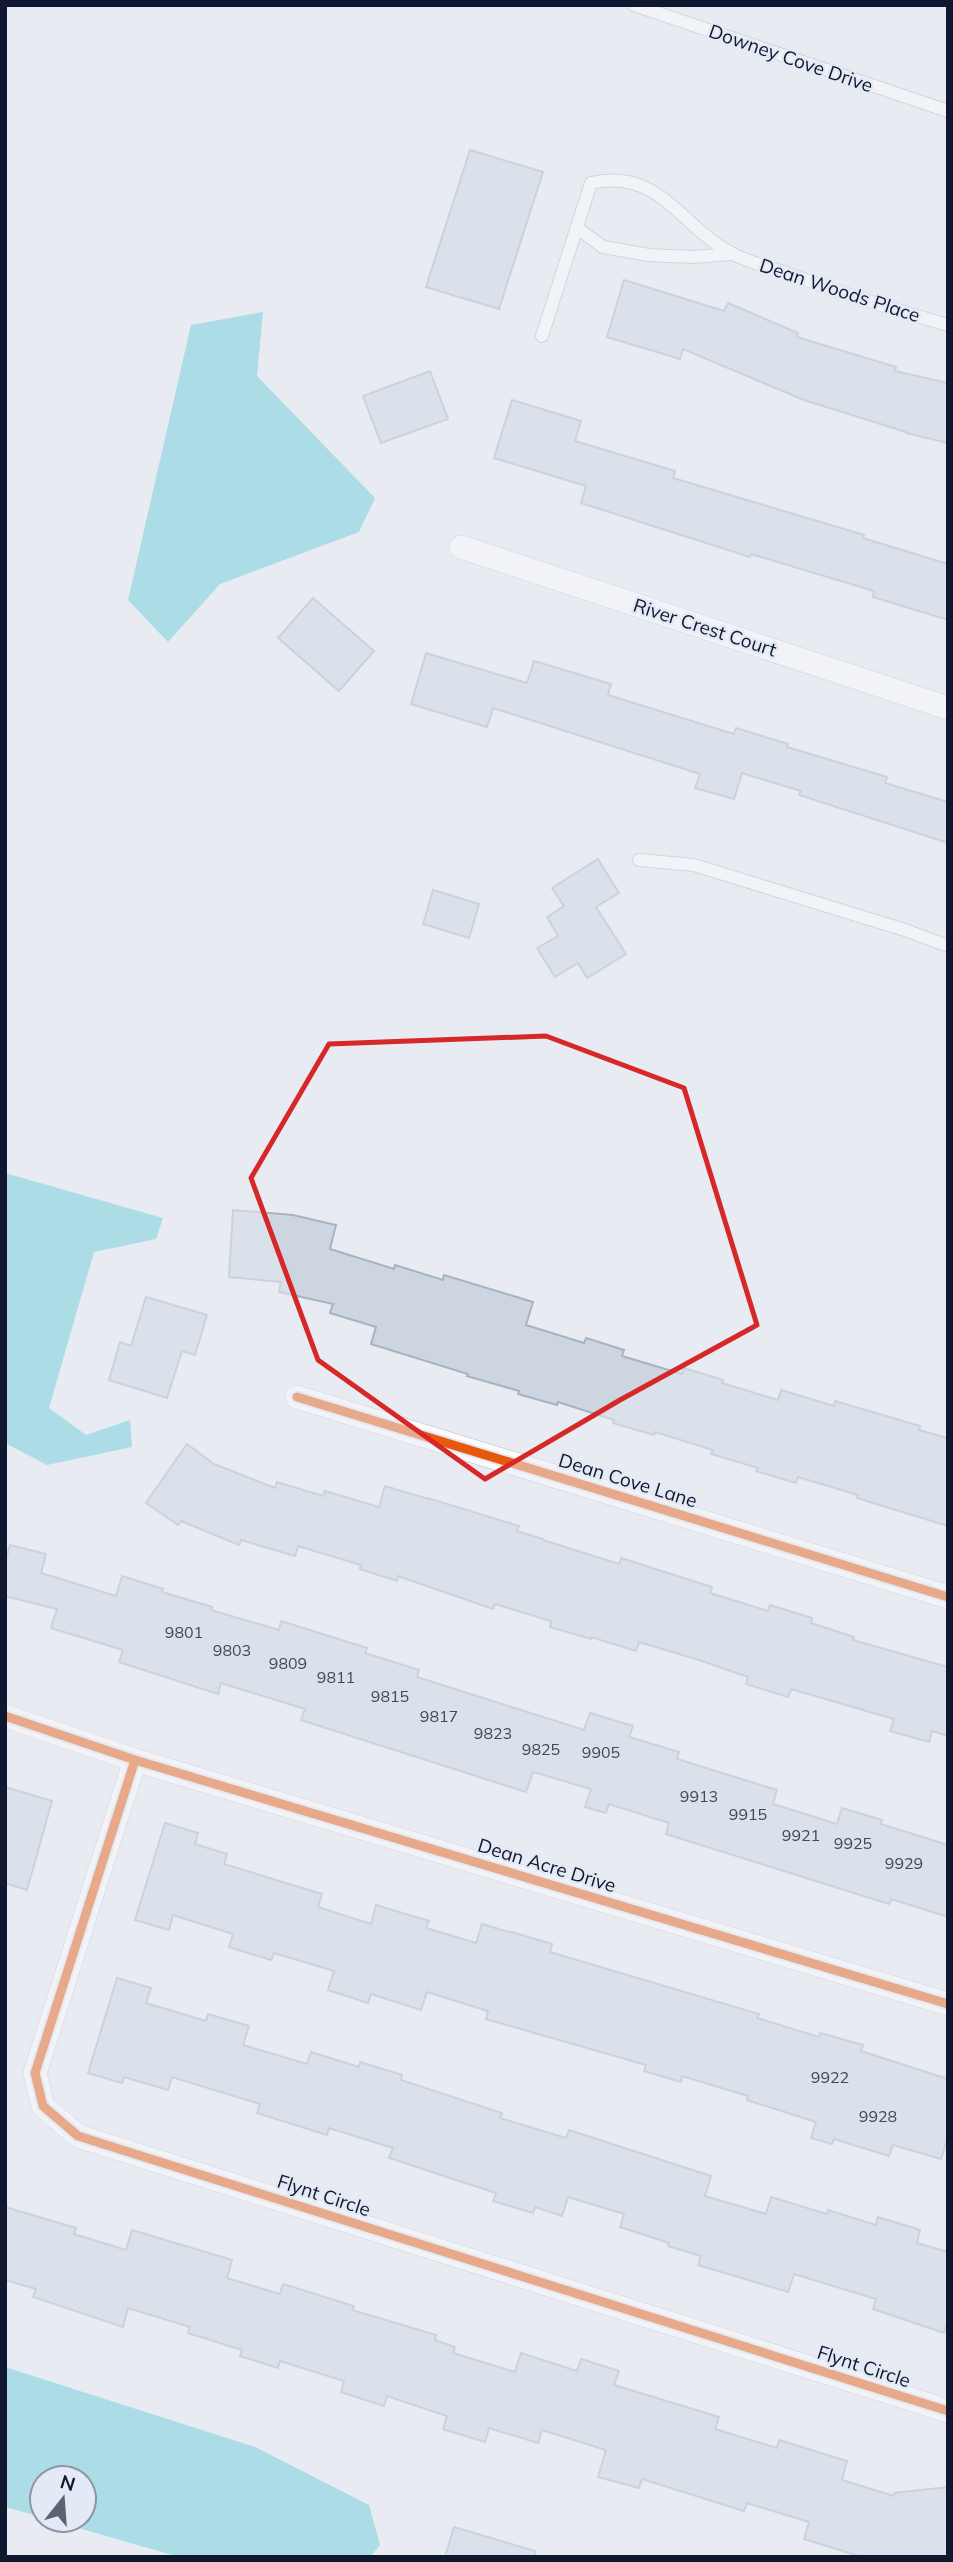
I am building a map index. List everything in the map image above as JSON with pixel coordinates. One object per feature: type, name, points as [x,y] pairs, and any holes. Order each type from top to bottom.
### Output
[{"type":"street","name":"River Crest Court","points":[[461,547],[948,708]]},
{"type":"street","name":"Dean Cove Lane","points":[[297,1396],[948,1597]]},
{"type":"street","name":"Dean Acre Drive","points":[[5,1716],[135,1760],[948,2004]]},
{"type":"street","name":"Flynt Circle","points":[[135,1760],[35,2073],[43,2106],[78,2136],[948,2411]]},
{"type":"lane","name":"Downey Cove Drive","points":[[634,5],[948,111]]},
{"type":"lane","points":[[542,336],[592,183],[611,178],[644,186],[732,254]]},
{"type":"lane","points":[[577,228],[603,247],[649,255],[693,257],[732,254]]},
{"type":"lane","name":"Dean Woods Place","points":[[732,254],[871,304],[948,325]]},
{"type":"lane","points":[[639,860],[694,865],[905,930],[948,946]]},
{"type":"highlighted area","points":[[546,1036],[684,1088],[757,1325],[620,1400],[485,1479],[318,1360],[251,1178],[329,1044]]},
{"type":"water","points":[[263,312],[257,376],[375,498],[359,532],[220,584],[168,642],[128,600],[191,325]]},
{"type":"water","points":[[5,1173],[163,1218],[156,1239],[94,1252],[49,1408],[86,1435],[130,1420],[132,1447],[47,1465],[5,1443]]},
{"type":"water","points":[[5,2367],[255,2447],[369,2505],[380,2545],[370,2557],[179,2557],[98,2534],[98,2464],[28,2464],[28,2513],[5,2507]]},
{"type":"building","points":[[470,150],[543,172],[499,309],[426,287]]},
{"type":"building","points":[[624,280],[724,311],[728,303],[798,333],[797,337],[896,367],[895,371],[948,383],[948,443],[906,433],[804,400],[683,349],[680,359],[607,337]]},
{"type":"building","points":[[430,371],[448,419],[381,443],[363,396]]},
{"type":"building","points":[[512,400],[581,421],[575,441],[675,471],[673,478],[864,535],[863,538],[948,564],[948,620],[873,597],[874,591],[751,554],[750,557],[581,503],[586,486],[494,458]]},
{"type":"building","points":[[313,598],[374,651],[339,691],[278,638]]},
{"type":"building","points":[[426,653],[527,683],[534,661],[611,684],[608,695],[734,734],[736,728],[788,744],[787,747],[887,777],[885,783],[948,802],[948,843],[799,795],[801,791],[742,773],[734,799],[695,788],[700,774],[493,708],[487,727],[411,704]]},
{"type":"building","points":[[598,859],[619,893],[596,907],[626,954],[587,978],[578,963],[555,977],[537,948],[558,936],[547,917],[564,906],[552,888]]},
{"type":"building","points":[[433,890],[479,904],[469,938],[423,924]]},
{"type":"building","points":[[233,1210],[293,1215],[336,1225],[330,1249],[394,1269],[395,1265],[443,1280],[444,1275],[533,1302],[526,1325],[584,1343],[586,1338],[624,1350],[622,1356],[682,1374],[684,1368],[778,1400],[781,1390],[834,1406],[835,1401],[920,1426],[919,1430],[948,1438],[948,1526],[798,1477],[796,1483],[756,1471],[758,1468],[711,1454],[713,1450],[655,1432],[654,1435],[613,1423],[614,1420],[558,1402],[557,1405],[518,1394],[519,1391],[371,1344],[376,1327],[330,1313],[333,1304],[279,1292],[281,1282],[229,1277]]},
{"type":"building","points":[[146,1297],[207,1315],[195,1355],[182,1351],[167,1398],[109,1380],[120,1342],[131,1346]]},
{"type":"building","points":[[187,1444],[214,1464],[275,1488],[277,1482],[323,1496],[325,1491],[379,1507],[385,1486],[519,1526],[517,1531],[619,1564],[621,1558],[712,1587],[710,1593],[768,1611],[770,1605],[812,1618],[811,1623],[854,1637],[853,1640],[948,1667],[948,1736],[932,1731],[929,1742],[890,1731],[894,1719],[791,1689],[788,1697],[746,1684],[748,1677],[699,1660],[639,1642],[636,1651],[591,1639],[550,1627],[551,1621],[495,1604],[493,1609],[398,1576],[397,1581],[360,1569],[361,1565],[298,1546],[295,1556],[241,1540],[239,1545],[181,1521],[178,1525],[146,1503]]},
{"type":"building","points":[[10,1545],[46,1554],[41,1573],[116,1596],[122,1576],[163,1589],[162,1592],[212,1607],[211,1610],[279,1630],[281,1621],[367,1648],[365,1653],[419,1670],[417,1677],[584,1730],[590,1713],[633,1726],[629,1737],[679,1752],[677,1759],[777,1790],[773,1804],[837,1824],[842,1808],[882,1820],[881,1824],[948,1845],[948,1917],[891,1899],[889,1904],[666,1834],[669,1823],[609,1804],[606,1813],[585,1807],[591,1789],[533,1772],[526,1792],[301,1720],[305,1709],[221,1683],[218,1694],[119,1662],[123,1650],[51,1628],[57,1609],[5,1596],[5,1563]]},
{"type":"building","points":[[5,1787],[52,1801],[27,1890],[5,1883]]},
{"type":"building","points":[[165,1823],[198,1833],[195,1844],[227,1854],[224,1864],[322,1894],[318,1907],[371,1924],[376,1905],[429,1921],[426,1928],[476,1943],[482,1924],[512,1932],[552,1944],[550,1952],[759,2014],[757,2018],[819,2037],[820,2033],[863,2045],[861,2051],[948,2079],[948,2137],[941,2159],[893,2145],[889,2156],[834,2139],[832,2144],[811,2138],[816,2122],[747,2100],[748,2096],[682,2076],[681,2082],[644,2071],[646,2065],[486,2019],[488,2011],[427,1992],[421,2010],[371,1994],[368,2003],[328,1990],[334,1971],[274,1953],[271,1960],[229,1947],[233,1934],[173,1915],[169,1930],[135,1920]]},
{"type":"building","points":[[117,1978],[151,1988],[146,2003],[206,2021],[208,2014],[249,2026],[243,2045],[307,2064],[311,2052],[359,2067],[360,2062],[402,2075],[401,2080],[502,2113],[500,2118],[566,2138],[569,2130],[711,2176],[705,2196],[766,2214],[771,2197],[827,2214],[828,2210],[876,2225],[878,2217],[920,2230],[917,2243],[948,2252],[948,2321],[944,2333],[873,2309],[876,2299],[794,2274],[788,2292],[698,2265],[701,2256],[620,2227],[624,2214],[568,2197],[562,2216],[535,2207],[533,2213],[493,2201],[496,2193],[389,2158],[393,2148],[329,2128],[327,2135],[257,2113],[260,2104],[172,2077],[168,2090],[124,2077],[122,2083],[88,2073]]},
{"type":"building","points":[[5,2207],[76,2228],[74,2234],[126,2250],[132,2230],[232,2260],[227,2278],[280,2294],[283,2284],[354,2306],[352,2310],[436,2335],[435,2340],[455,2347],[453,2353],[515,2372],[521,2353],[577,2371],[581,2359],[619,2371],[614,2385],[719,2417],[715,2429],[777,2448],[779,2440],[847,2461],[842,2480],[894,2496],[894,2493],[948,2487],[948,2557],[862,2557],[804,2539],[809,2522],[747,2503],[744,2511],[642,2479],[639,2488],[598,2477],[606,2450],[542,2430],[538,2443],[489,2428],[485,2442],[443,2429],[447,2416],[387,2396],[384,2406],[341,2392],[344,2381],[280,2361],[278,2368],[240,2356],[242,2350],[188,2333],[190,2327],[128,2308],[123,2327],[33,2297],[36,2289],[5,2280]]},
{"type":"building","points":[[454,2527],[535,2551],[535,2557],[445,2557]]},
{"type":"cycle path","points":[[297,1397],[948,1597]]},
{"type":"cycle path","points":[[5,1716],[135,1760],[948,2004]]},
{"type":"cycle path","points":[[135,1760],[35,2073],[43,2106],[78,2136],[948,2411]]}]
